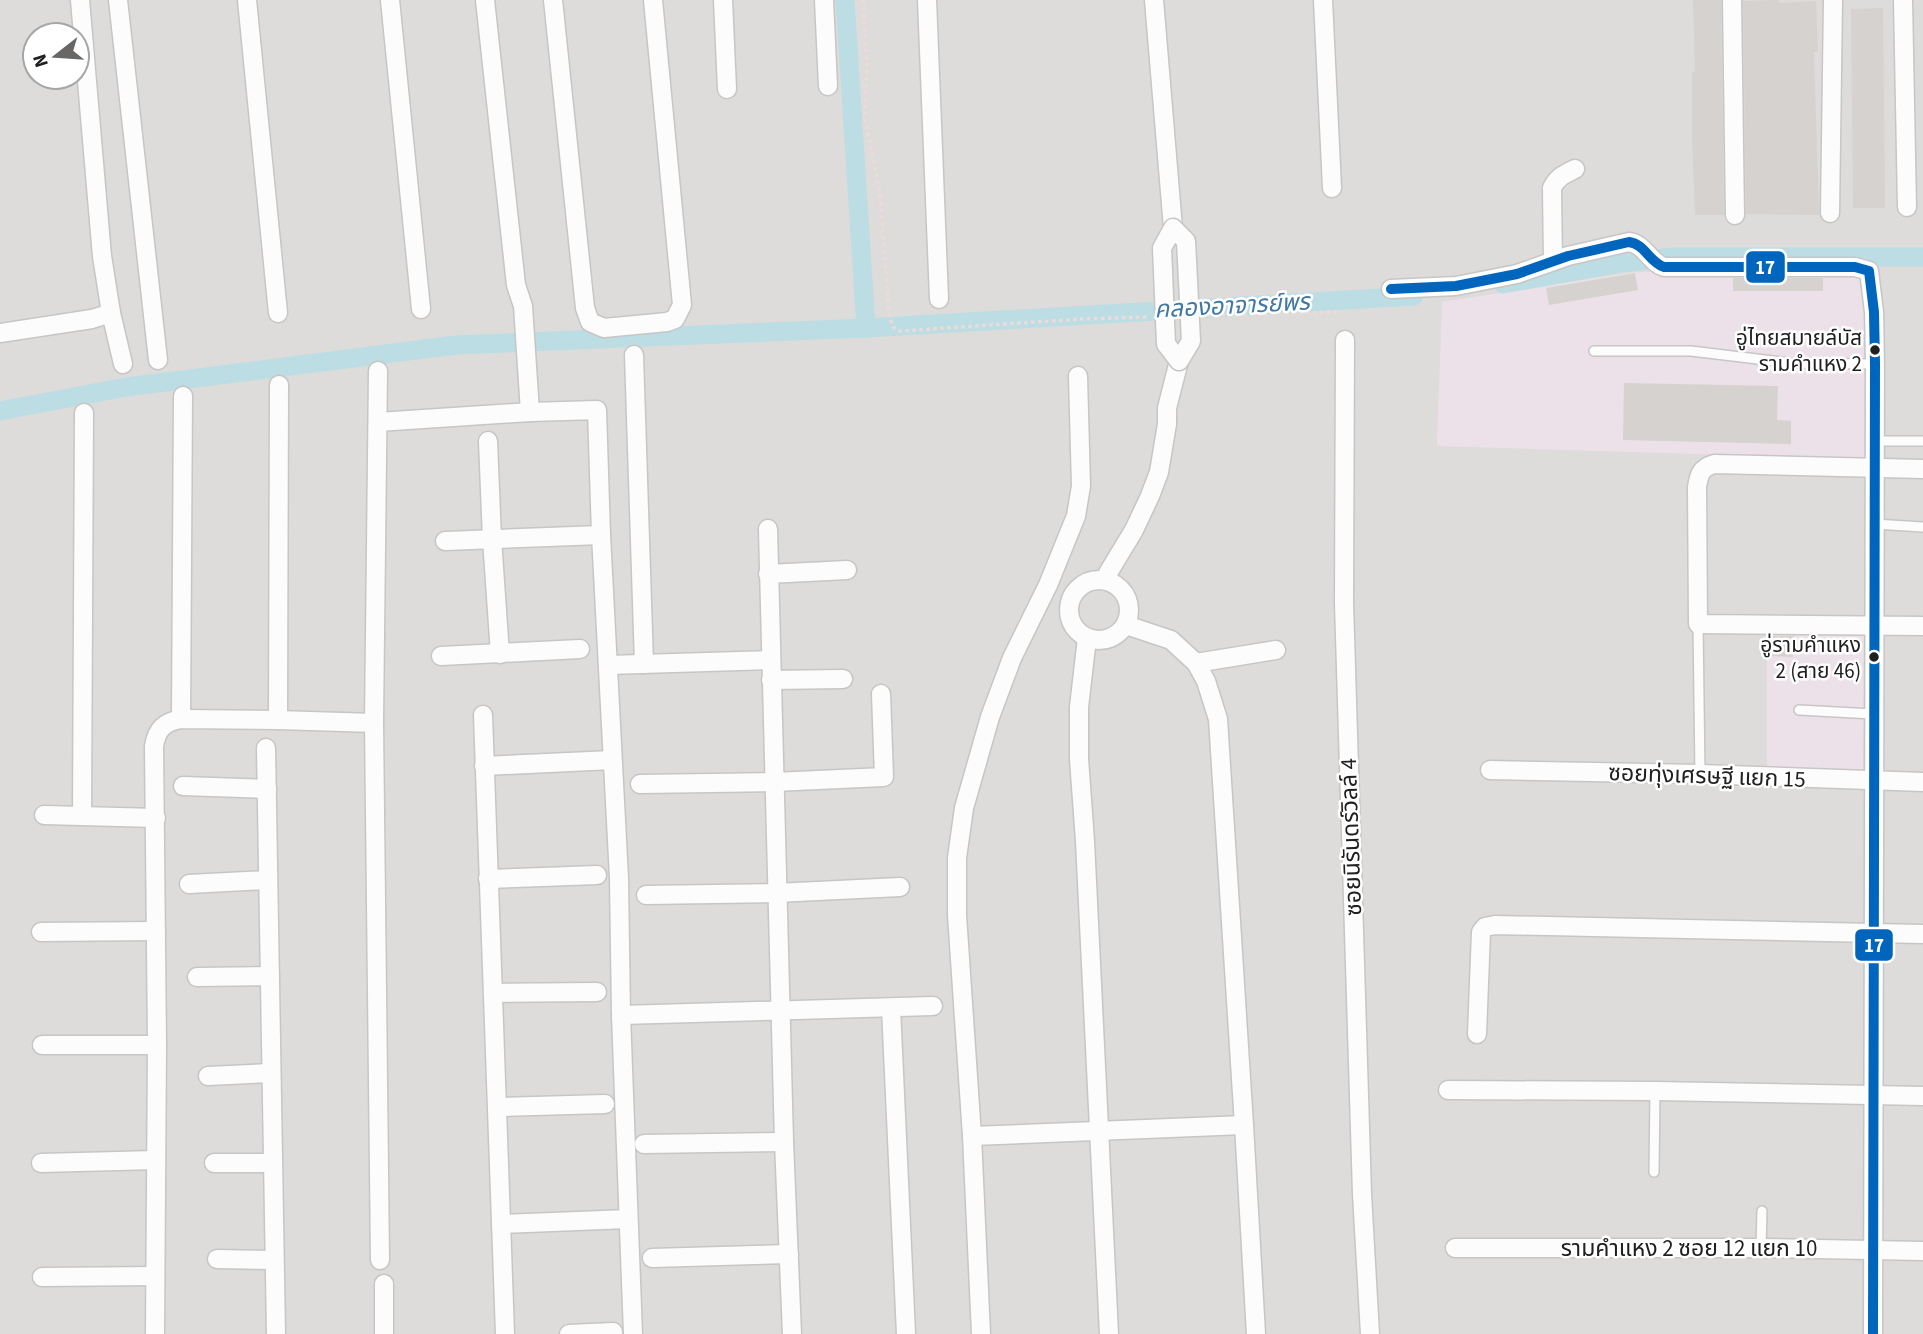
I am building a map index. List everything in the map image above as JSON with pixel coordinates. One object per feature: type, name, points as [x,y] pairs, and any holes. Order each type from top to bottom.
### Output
[{"type":"street","points":[[80,0],[102,256],[123,364]]},
{"type":"street","points":[[118,0],[158,360]]},
{"type":"street","points":[[247,0],[278,313]]},
{"type":"street","points":[[390,0],[421,309]]},
{"type":"street","points":[[485,0],[516,285],[523,306],[530,412]]},
{"type":"street","points":[[552,0],[585,308],[590,321],[604,328],[667,322],[675,319],[682,305],[653,0]]},
{"type":"street","points":[[723,0],[727,89]]},
{"type":"street","points":[[824,0],[828,86]]},
{"type":"street","points":[[927,0],[939,299]]},
{"type":"street","points":[[1107,581],[1108,573],[1134,530],[1159,472],[1167,408],[1179,361],[1166,344],[1162,248],[1173,228],[1154,0]]},
{"type":"street","points":[[1323,0],[1332,188]]},
{"type":"street","points":[[1732,0],[1735,215]]},
{"type":"street","points":[[1829,213],[1833,0]]},
{"type":"street","points":[[1903,0],[1907,207]]},
{"type":"street","points":[[1553,261],[1552,188],[1561,176],[1575,169]]},
{"type":"street","points":[[1391,289],[1456,286],[1517,274],[1553,261],[1629,242],[1637,243],[1664,267],[1672,268],[1855,267],[1869,271],[1875,364],[1872,1334]]},
{"type":"street","points":[[0,333],[92,319],[111,313]]},
{"type":"street","name":"ซอยนิรันดร์วิลล์ 4","points":[[1345,340],[1344,603],[1362,1194],[1370,1334]]},
{"type":"street","points":[[634,355],[644,664]]},
{"type":"street","points":[[378,371],[374,723],[380,1260]]},
{"type":"street","points":[[981,1334],[972,1136],[957,915],[957,858],[964,808],[990,717],[1012,658],[1072,530],[1080,499],[1078,376]]},
{"type":"street","points":[[278,719],[279,385]]},
{"type":"street","points":[[181,719],[183,396]]},
{"type":"street","points":[[378,422],[597,410],[619,877],[621,1015],[633,1334]]},
{"type":"street","points":[[82,815],[84,413]]},
{"type":"street","points":[[488,440],[500,654]]},
{"type":"street","points":[[1923,469],[1714,464],[1706,466],[1699,474],[1697,487],[1698,624],[1923,626]]},
{"type":"street","points":[[768,529],[776,892],[792,1334]]},
{"type":"street","points":[[445,541],[601,535]]},
{"type":"street","points":[[768,574],[847,570]]},
{"type":"street","points":[[1098,580],[1107,581],[1115,584],[1127,598],[1129,617],[1126,625],[1113,637],[1096,641],[1080,634],[1070,619],[1070,601],[1080,586],[1098,580]]},
{"type":"street","points":[[1048,585],[1070,601]]},
{"type":"street","points":[[1126,625],[1171,640],[1196,663],[1213,701],[1220,739],[1256,1334]]},
{"type":"street","points":[[1087,638],[1079,707],[1079,759],[1109,1334]]},
{"type":"street","points":[[441,656],[579,649]]},
{"type":"street","points":[[1196,663],[1276,650]]},
{"type":"street","points":[[608,665],[770,660]]},
{"type":"street","points":[[771,680],[843,679]]},
{"type":"street","points":[[640,784],[884,777],[881,694]]},
{"type":"street","points":[[484,715],[505,1334]]},
{"type":"street","points":[[155,1334],[156,735],[162,726],[181,719],[374,723]]},
{"type":"street","points":[[266,748],[275,1334]]},
{"type":"street","points":[[484,766],[612,760]]},
{"type":"street","name":"ซอยทุ่งเศรษฐี แยก 15","points":[[1490,770],[1923,782]]},
{"type":"street","points":[[183,786],[267,789]]},
{"type":"street","points":[[44,815],[156,818]]},
{"type":"street","points":[[488,879],[597,875]]},
{"type":"street","points":[[189,884],[268,880]]},
{"type":"street","points":[[646,895],[900,887]]},
{"type":"street","points":[[1477,1034],[1480,932],[1485,927],[1495,925],[1923,934]]},
{"type":"street","points":[[41,932],[156,931]]},
{"type":"street","points":[[198,977],[270,976]]},
{"type":"street","points":[[494,993],[597,992]]},
{"type":"street","points":[[621,1015],[933,1006]]},
{"type":"street","points":[[891,1008],[906,1334]]},
{"type":"street","points":[[42,1045],[157,1045]]},
{"type":"street","points":[[208,1076],[271,1073]]},
{"type":"street","points":[[1448,1090],[1923,1096]]},
{"type":"street","points":[[498,1107],[605,1104]]},
{"type":"street","points":[[972,1136],[1244,1125]]},
{"type":"street","points":[[644,1144],[784,1142]]},
{"type":"street","points":[[41,1163],[155,1160]]},
{"type":"street","points":[[214,1163],[273,1163]]},
{"type":"street","points":[[501,1224],[628,1219]]},
{"type":"street","name":"รามคำแหง 2 ซอย 12 แยก 10","points":[[1454,1248],[1923,1251]]},
{"type":"street","points":[[652,1258],[789,1254]]},
{"type":"street","points":[[217,1259],[274,1259]]},
{"type":"street","points":[[42,1277],[155,1276]]},
{"type":"street","points":[[384,1284],[384,1334]]},
{"type":"street","points":[[569,1334],[613,1332]]},
{"type":"lane","points":[[1594,351],[1692,351],[1790,363],[1875,364]]},
{"type":"lane","points":[[1875,441],[1923,441]]},
{"type":"lane","points":[[1874,524],[1923,527]]},
{"type":"lane","points":[[1698,624],[1700,774]]},
{"type":"lane","points":[[1799,710],[1873,714]]},
{"type":"lane","points":[[1654,1172],[1655,1091]]},
{"type":"lane","points":[[1761,1248],[1762,1211]]},
{"type":"path","points":[[863,0],[867,66],[865,118],[880,193],[890,321],[893,327],[900,331],[1151,317]]},
{"type":"path","points":[[1206,315],[1338,312]]},
{"type":"shaded area","points":[[0,0],[1923,0],[1923,1334],[0,1334]]},
{"type":"shaded area","points":[[1635,272],[1856,272],[1866,283],[1864,459],[1437,446],[1442,302]]},
{"type":"shaded area","points":[[1767,628],[1864,630],[1863,773],[1767,769]]},
{"type":"building","points":[[1693,0],[1721,0],[1724,215],[1695,215],[1692,135],[1692,72],[1695,72]]},
{"type":"building","points":[[1778,0],[1779,3],[1816,1],[1818,52],[1814,52],[1819,215],[1746,214],[1743,1]]},
{"type":"building","points":[[1883,8],[1885,208],[1853,208],[1851,9]]},
{"type":"building","points":[[1635,273],[1638,290],[1549,305],[1546,288]]},
{"type":"building","points":[[1733,278],[1823,278],[1823,291],[1733,291]]},
{"type":"building","points":[[1624,383],[1778,386],[1777,420],[1791,421],[1791,444],[1623,440]]},
{"type":"building","points":[[1772,636],[1794,636],[1793,657],[1771,656]]},
{"type":"waterway","name":"คลองอาจารย์พร","points":[[845,0],[866,328],[1414,296]]},
{"type":"waterway","name":"คลองอาจารย์พร","points":[[1503,284],[1621,263],[1672,257],[1923,257]]},
{"type":"waterway","points":[[0,411],[126,387],[456,345],[866,328]]},
{"type":"transit line","name":"17","points":[[1391,289],[1456,286],[1517,274],[1568,256],[1629,242],[1639,246],[1664,267],[1855,267],[1869,271],[1874,312],[1875,364],[1873,1334]]},
{"type":"place","name":"อู่ไทยสมายล์บัส รามคำแหง 2","points":[[1875,350]]},
{"type":"place","name":"อู่รามคำแหง 2 (สาย 46)","points":[[1874,657]]}]
